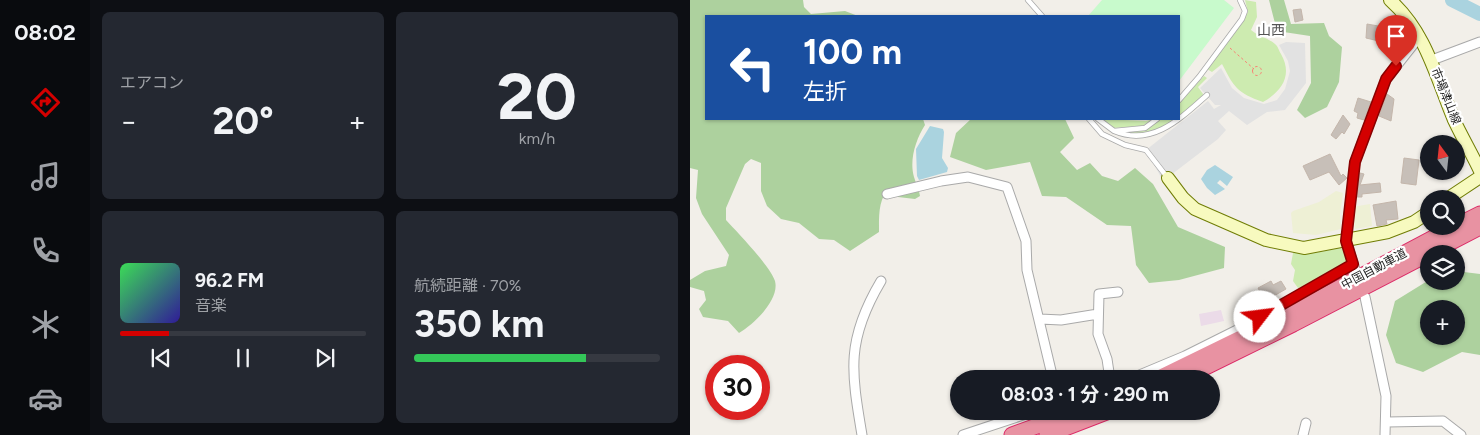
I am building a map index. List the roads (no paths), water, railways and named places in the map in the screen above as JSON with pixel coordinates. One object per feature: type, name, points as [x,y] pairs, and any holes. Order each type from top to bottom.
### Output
[{"type":"highway","name":"中国自動車道","points":[[1465,222],[1480,214]]},
{"type":"highway","name":"中国自動車道","points":[[1200,370],[1480,227]]},
{"type":"highway","name":"中国自動車道","points":[[1175,370],[1288,315],[1439,235]]},
{"type":"highway","points":[[1012,435],[1053,420]]},
{"type":"highway","points":[[1047,435],[1086,420]]},
{"type":"street","name":"市場津山線","points":[[1390,0],[1405,15],[1420,36],[1432,60],[1454,120],[1480,172]]},
{"type":"street","points":[[1400,0],[1405,15]]},
{"type":"street","points":[[1152,370],[1185,356],[1245,326],[1354,266],[1346,241],[1352,178],[1362,140],[1386,79],[1420,36]]},
{"type":"street","points":[[1432,60],[1480,42]]},
{"type":"street","points":[[887,194],[941,181],[968,177],[1007,187],[1026,241],[1027,270],[1051,370]]},
{"type":"street","points":[[1460,190],[1480,177]]},
{"type":"street","points":[[1168,178],[1183,198],[1195,209],[1266,240],[1304,248],[1388,232],[1420,218]]},
{"type":"street","points":[[862,435],[854,391],[853,352],[863,315],[881,281]]},
{"type":"street","points":[[1109,370],[1107,359],[1098,334],[1098,294],[1118,292]]},
{"type":"street","points":[[1365,297],[1386,396],[1386,435]]},
{"type":"street","points":[[1040,319],[1061,320],[1098,314]]},
{"type":"street","points":[[963,435],[1008,420]]},
{"type":"street","points":[[1387,422],[1444,422],[1461,435]]},
{"type":"street","points":[[1304,435],[1306,423]]},
{"type":"lane","points":[[1028,0],[1041,15]]},
{"type":"lane","points":[[1180,99],[1242,19],[1245,11],[1240,0]]},
{"type":"lane","points":[[1180,116],[1207,95]]},
{"type":"lane","points":[[1090,120],[1102,134],[1124,145],[1146,150],[1168,178]]},
{"type":"lane","points":[[1099,120],[1114,131],[1135,137],[1161,131],[1175,120]]},
{"type":"lane","points":[[1114,131],[1145,128],[1156,120]]},
{"type":"water","points":[[930,126],[943,129],[942,158],[948,168],[947,172],[919,180],[917,176],[916,149]]},
{"type":"water","points":[[1215,165],[1233,177],[1227,186],[1220,180],[1217,183],[1225,189],[1215,195],[1201,179],[1207,170]]},
{"type":"waterway","points":[[1452,0],[1480,14]]},
{"type":"district","name":"山西","points":[[1271,30]]}]
